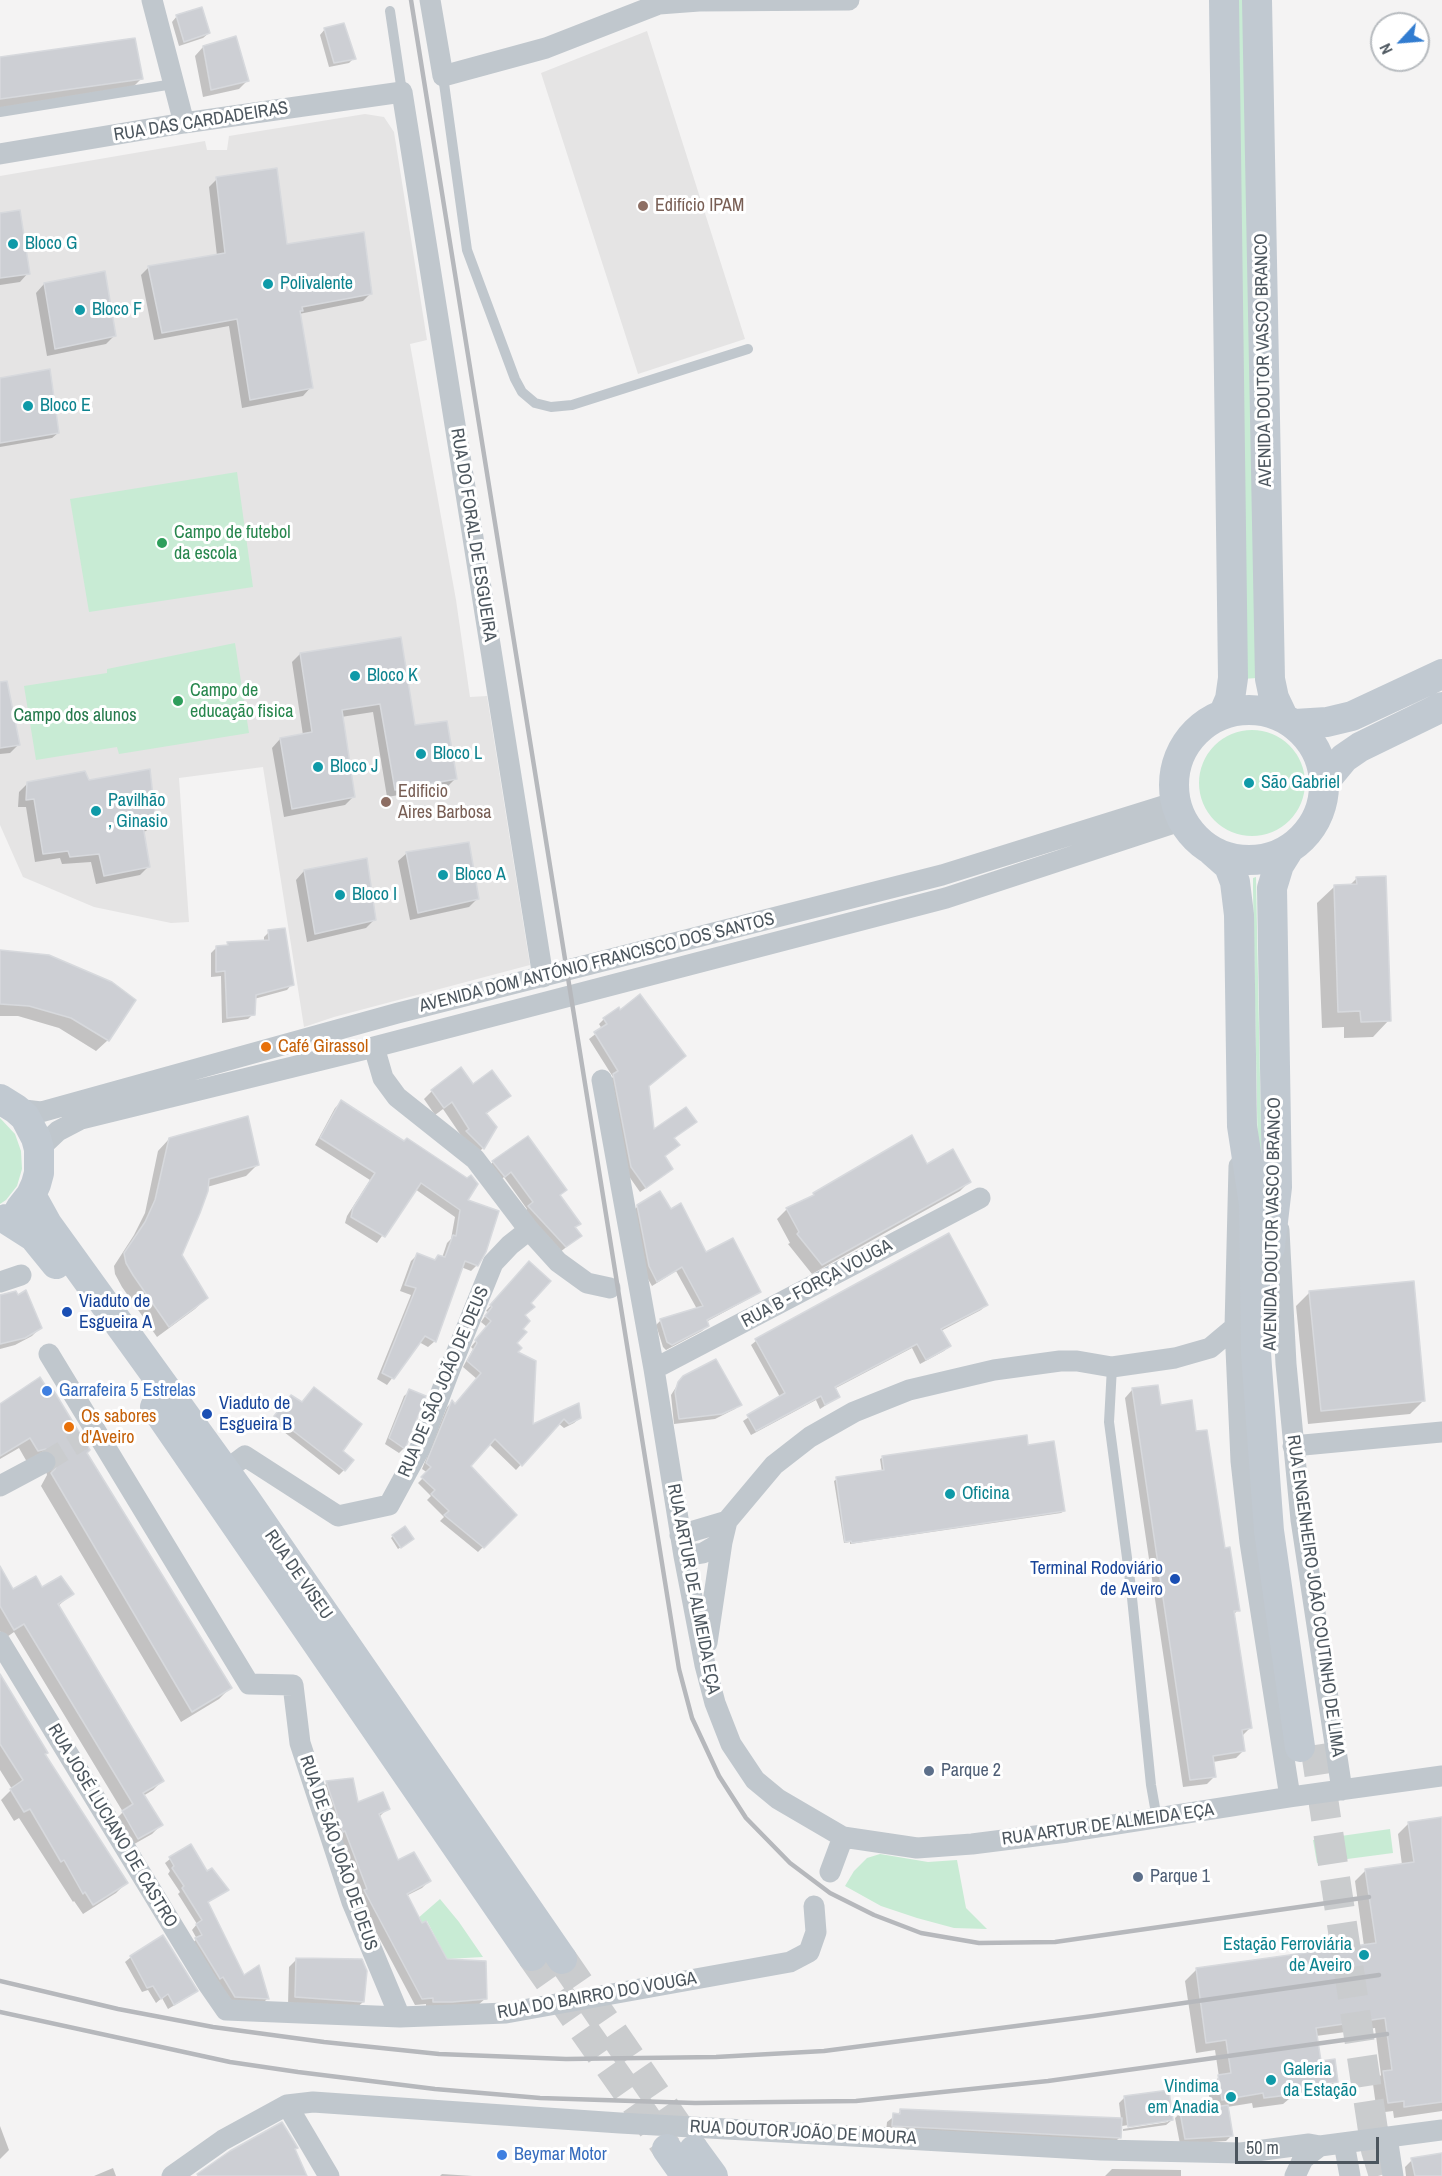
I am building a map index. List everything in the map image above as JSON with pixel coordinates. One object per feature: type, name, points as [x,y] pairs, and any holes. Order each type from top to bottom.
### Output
[{"type":"main road","name":"AVENIDA DOUTOR VASCO BRANCO","points":[[1224,0],[1233,678],[1230,699],[1224,714]]},
{"type":"main road","name":"AVENIDA DOUTOR VASCO BRANCO","points":[[1257,0],[1270,679],[1274,698],[1289,721]]},
{"type":"main road","points":[[1289,721],[1327,722],[1352,716],[1442,674]]},
{"type":"main road","points":[[1325,781],[1344,758],[1360,747],[1442,707]]},
{"type":"main road","points":[[1244,709],[1264,710],[1289,721],[1307,736],[1316,749],[1322,765],[1325,781],[1323,801],[1316,820],[1305,836],[1289,849],[1271,857],[1251,860],[1231,858],[1212,850],[1196,837],[1180,811],[1174,784],[1176,766],[1183,748],[1207,722],[1224,714],[1244,709]]},
{"type":"main road","name":"AVENIDA DOUTOR VASCO BRANCO","points":[[1212,850],[1229,866],[1235,882],[1239,915],[1242,1126],[1254,1204],[1256,1353],[1269,1531],[1307,1746],[1283,1529],[1272,1367],[1270,1245],[1277,1187],[1272,888],[1279,865],[1289,849]]},
{"type":"main road","name":"RUA DE VISEU","points":[[8,1104],[31,1127],[39,1149],[39,1173],[31,1194],[16,1212],[3,1220],[34,1237],[64,1275],[532,1956]]},
{"type":"main road","name":"RUA DE VISEU","points":[[31,1194],[47,1224],[225,1471],[562,1959]]},
{"type":"main road","points":[[682,2158],[712,2176]]},
{"type":"street","points":[[152,0],[184,123]]},
{"type":"street","points":[[430,0],[443,76],[546,48],[659,4],[699,1],[849,0]]},
{"type":"street","name":"RUA DAS CARDADEIRAS","points":[[0,154],[184,123],[402,92]]},
{"type":"street","name":"RUA DO FORAL DE ESGUEIRA","points":[[402,92],[543,977]]},
{"type":"street","name":"AVENIDA DOM ANTÓNIO FRANCISCO DOS SANTOS","points":[[8,1104],[41,1112],[399,1013],[942,875],[1180,811]]},
{"type":"street","name":"AVENIDA DOM ANTÓNIO FRANCISCO DOS SANTOS","points":[[39,1149],[58,1131],[81,1119],[374,1047],[946,898],[1180,811]]},
{"type":"street","points":[[374,1047],[383,1078],[397,1097],[474,1160],[529,1230],[558,1262],[586,1282],[610,1288]]},
{"type":"street","name":"RUA ARTUR DE ALMEIDA EÇA","points":[[602,1080],[705,1665],[715,1703],[731,1744],[754,1780],[778,1799],[843,1837],[917,1848],[972,1844],[1157,1819],[1290,1797],[1442,1776]]},
{"type":"street","name":"AVENIDA DOUTOR VASCO BRANCO","points":[[1242,1126],[1237,1201],[1235,1327],[1241,1461],[1250,1542],[1290,1797]]},
{"type":"street","name":"RUA ENGENHEIRO JOÃO COUTINHO DE LIMA","points":[[1277,1187],[1286,1364],[1300,1520],[1342,1790]]},
{"type":"street","name":"RUA B - FORÇA VOUGA","points":[[654,1369],[980,1198]]},
{"type":"street","name":"RUA DE SÃO JOÃO DE DEUS","points":[[225,1471],[245,1456],[338,1516],[389,1505],[420,1448],[493,1263],[529,1230]]},
{"type":"street","points":[[0,1282],[21,1275]]},
{"type":"street","points":[[705,1665],[727,1521],[774,1465],[810,1437],[854,1412],[909,1390],[1005,1368],[1077,1361],[1112,1367],[1175,1358],[1210,1348],[1235,1327]]},
{"type":"street","name":"RUA DE SÃO JOÃO DE DEUS","points":[[49,1354],[90,1435],[249,1684],[292,1685],[300,1743],[344,1880],[400,2017]]},
{"type":"street","points":[[1293,1446],[1442,1432]]},
{"type":"street","points":[[0,1486],[45,1462]]},
{"type":"street","points":[[681,1535],[727,1521]]},
{"type":"street","points":[[684,1556],[703,1553],[722,1542]]},
{"type":"street","name":"RUA JOSÉ LUCIANO DE CASTRO","points":[[0,1642],[226,2010]]},
{"type":"street","points":[[830,1872],[843,1837]]},
{"type":"street","name":"RUA DO BAIRRO DO VOUGA","points":[[226,2010],[400,2017],[506,2013],[790,1962],[809,1952],[816,1932],[814,1906]]},
{"type":"street","name":"RUA DOUTOR JOÃO DE MOURA","points":[[286,2105],[313,2102],[620,2123],[1101,2150],[1241,2153],[1309,2144],[1320,2146],[1442,2130]]},
{"type":"street","points":[[172,2176],[223,2140],[286,2105],[329,2176]]},
{"type":"street","points":[[1387,2137],[1393,2176]]},
{"type":"street","points":[[1344,2143],[1350,2176]]},
{"type":"street","points":[[1295,2176],[1303,2159],[1320,2146]]},
{"type":"lane","points":[[390,10],[402,92]]},
{"type":"lane","points":[[443,76],[467,250],[515,379],[522,392],[536,404],[552,407],[572,405],[748,349]]},
{"type":"lane","points":[[0,112],[173,84]]},
{"type":"lane","points":[[1112,1367],[1109,1422],[1131,1588],[1151,1785],[1157,1819]]},
{"type":"shaded area","name":"Edifício IPAM","points":[[647,31],[745,339],[638,374],[541,73]]},
{"type":"shaded area","points":[[365,114],[384,117],[394,132],[427,340],[410,344],[456,600],[470,697],[487,696],[530,965],[304,1027],[263,767],[179,778],[189,922],[171,923],[94,907],[23,877],[0,825],[0,176],[205,141],[207,150],[227,150],[229,136]]},
{"type":"green space","points":[[1231,0],[1245,0],[1257,678],[1242,679]]},
{"type":"green space","name":"Campo de futebol da escola","points":[[237,472],[253,587],[89,612],[70,499]]},
{"type":"green space","name":"Campo de educação fisica","points":[[235,643],[249,733],[119,754],[117,747],[36,760],[24,686],[107,673],[107,669]]},
{"type":"green space","points":[[1252,730],[1272,734],[1290,745],[1301,763],[1305,783],[1301,803],[1290,821],[1272,832],[1252,836],[1232,832],[1214,821],[1203,803],[1199,783],[1203,763],[1214,745],[1232,734]]},
{"type":"green space","points":[[1256,877],[1266,1380],[1262,1380],[1253,890],[1253,878]]},
{"type":"green space","points":[[0,1118],[15,1134],[21,1151],[22,1169],[17,1186],[0,1204]]},
{"type":"green space","points":[[1390,1829],[1393,1853],[1317,1863],[1313,1840]]},
{"type":"green space","points":[[880,1854],[928,1862],[957,1860],[966,1908],[987,1929],[954,1928],[917,1918],[881,1906],[845,1886],[854,1871],[867,1858]]},
{"type":"green space","points":[[440,1899],[483,1957],[447,1959],[427,1921],[420,1924],[417,1919]]},
{"type":"building","points":[[202,7],[210,33],[184,42],[176,15]]},
{"type":"building","points":[[344,23],[356,59],[334,63],[324,28]]},
{"type":"building","points":[[236,36],[249,81],[211,90],[203,46]]},
{"type":"building","points":[[135,38],[143,79],[0,99],[0,57]]},
{"type":"building","points":[[277,168],[287,244],[364,232],[372,294],[302,307],[303,311],[300,311],[313,388],[250,400],[237,319],[162,333],[148,266],[225,253],[216,177]]},
{"type":"building","name":"Bloco G","points":[[20,210],[30,274],[0,278],[0,213]]},
{"type":"building","name":"Bloco F","points":[[105,271],[116,336],[55,349],[44,283]]},
{"type":"building","name":"Bloco E","points":[[50,369],[59,433],[0,443],[0,378]]},
{"type":"building","points":[[401,637],[415,725],[447,721],[457,779],[395,790],[380,704],[342,710],[355,797],[292,809],[280,738],[312,732],[300,653]]},
{"type":"building","points":[[7,681],[20,745],[0,748],[0,682]]},
{"type":"building","name":"Pavilhão , Ginasio","points":[[150,769],[156,823],[143,826],[150,867],[104,876],[99,854],[70,857],[68,851],[43,854],[34,799],[26,800],[27,782],[85,771],[89,780]]},
{"type":"building","name":"Bloco A","points":[[469,842],[479,899],[418,913],[406,852]]},
{"type":"building","name":"Bloco I","points":[[367,858],[376,920],[315,934],[304,870]]},
{"type":"building","points":[[1386,876],[1391,1021],[1361,1022],[1360,1011],[1338,1012],[1334,885],[1357,884],[1356,877]]},
{"type":"building","points":[[285,928],[294,985],[256,995],[255,1015],[227,1018],[225,971],[216,972],[216,946],[228,945],[227,942],[269,940],[268,930]]},
{"type":"building","points":[[0,950],[49,955],[112,982],[136,1000],[109,1041],[71,1018],[29,1006],[0,1004]]},
{"type":"building","points":[[640,994],[686,1056],[649,1086],[654,1129],[686,1107],[697,1122],[674,1138],[680,1145],[665,1156],[673,1169],[646,1188],[631,1167],[613,1074],[618,1071],[594,1032],[607,1024],[603,1018],[619,1007],[620,1010]]},
{"type":"building","points":[[461,1067],[473,1084],[492,1070],[511,1096],[486,1113],[497,1127],[484,1149],[466,1131],[469,1129],[452,1102],[444,1108],[431,1090]]},
{"type":"building","points":[[341,1100],[404,1141],[407,1138],[467,1178],[471,1175],[478,1184],[468,1200],[499,1211],[486,1252],[478,1266],[465,1261],[436,1342],[425,1336],[394,1379],[382,1373],[416,1288],[405,1285],[417,1253],[435,1260],[438,1255],[445,1257],[453,1235],[456,1236],[460,1210],[421,1183],[385,1237],[351,1217],[353,1208],[375,1173],[320,1138]]},
{"type":"building","points":[[248,1116],[259,1165],[209,1179],[208,1191],[182,1255],[208,1298],[169,1327],[133,1275],[126,1263],[124,1253],[145,1222],[155,1200],[169,1138]]},
{"type":"building","points":[[912,1135],[927,1164],[953,1149],[971,1182],[822,1265],[797,1234],[799,1232],[786,1208],[814,1195],[813,1193]]},
{"type":"building","points":[[528,1136],[567,1190],[560,1195],[581,1224],[575,1227],[582,1236],[566,1247],[528,1206],[533,1202],[511,1172],[505,1177],[492,1161]]},
{"type":"building","points":[[660,1191],[671,1209],[681,1203],[706,1252],[733,1238],[761,1292],[707,1320],[709,1326],[672,1345],[667,1342],[660,1319],[703,1306],[682,1267],[657,1282],[649,1266],[637,1205]]},
{"type":"building","points":[[949,1233],[988,1305],[941,1329],[951,1346],[926,1360],[917,1344],[835,1387],[840,1397],[825,1405],[821,1396],[756,1431],[747,1415],[785,1393],[755,1339]]},
{"type":"building","points":[[529,1261],[551,1281],[531,1303],[535,1307],[525,1315],[530,1321],[523,1329],[527,1332],[517,1343],[522,1348],[518,1352],[536,1361],[533,1424],[579,1403],[581,1418],[569,1424],[564,1419],[522,1466],[495,1439],[471,1466],[517,1515],[484,1548],[444,1515],[449,1511],[431,1494],[435,1490],[421,1477],[431,1467],[426,1463],[452,1400],[455,1404],[481,1373],[467,1361],[477,1343],[475,1340],[491,1321],[485,1316],[492,1307],[490,1305]]},
{"type":"building","points":[[1414,1281],[1425,1401],[1321,1411],[1309,1291]]},
{"type":"building","points":[[26,1290],[42,1328],[25,1338],[0,1344],[0,1295],[16,1291],[18,1295]]},
{"type":"building","points":[[716,1359],[742,1405],[722,1414],[679,1419],[675,1392],[678,1382],[683,1376]]},
{"type":"building","points":[[40,1377],[50,1393],[54,1391],[90,1450],[87,1453],[232,1688],[192,1712],[51,1473],[58,1463],[56,1456],[46,1449],[38,1451],[30,1438],[0,1456],[0,1404]]},
{"type":"building","points":[[1158,1385],[1161,1405],[1192,1400],[1196,1431],[1207,1430],[1225,1548],[1230,1547],[1240,1611],[1234,1611],[1252,1728],[1242,1730],[1245,1751],[1213,1756],[1216,1777],[1190,1780],[1132,1388]]},
{"type":"building","points":[[314,1387],[362,1424],[343,1451],[354,1460],[345,1471],[274,1416],[291,1395],[302,1402]]},
{"type":"building","points":[[409,1389],[426,1396],[405,1449],[389,1438]]},
{"type":"building","name":"Oficina","points":[[1027,1435],[1028,1445],[1054,1441],[1065,1511],[852,1543],[851,1541],[845,1542],[836,1477],[884,1470],[882,1456]]},
{"type":"building","points":[[405,1526],[414,1539],[401,1548],[392,1535]]},
{"type":"building","points":[[0,1566],[13,1589],[36,1576],[42,1587],[61,1576],[74,1594],[58,1604],[164,1781],[143,1793],[163,1825],[138,1839],[122,1811],[133,1804],[24,1624],[14,1630],[0,1606]]},
{"type":"building","points":[[0,1674],[48,1753],[45,1754],[128,1883],[93,1905],[85,1892],[83,1894],[64,1860],[61,1862],[30,1809],[24,1812],[10,1789],[23,1780],[0,1744]]},
{"type":"building","points":[[353,1778],[358,1802],[383,1792],[390,1809],[379,1814],[398,1860],[414,1852],[431,1881],[407,1894],[422,1923],[426,1921],[447,1959],[486,1961],[487,1999],[433,2002],[433,1998],[422,1999],[364,1890],[367,1889],[345,1831],[343,1832],[326,1781]]},
{"type":"building","name":"Estação Ferroviária de Aveiro","points":[[1442,1817],[1442,2102],[1404,2107],[1404,2101],[1388,2103],[1383,2071],[1392,2070],[1385,2018],[1316,2028],[1321,2061],[1335,2059],[1338,2082],[1295,2089],[1296,2094],[1264,2098],[1263,2093],[1222,2100],[1218,2075],[1231,2073],[1226,2040],[1206,2043],[1196,1968],[1376,1943],[1365,1869],[1414,1862],[1408,1822]]},
{"type":"building","points":[[191,1844],[207,1871],[212,1868],[229,1890],[208,1902],[244,1975],[259,1965],[269,1999],[235,1997],[223,1977],[220,1979],[195,1938],[202,1935],[196,1924],[202,1920],[182,1888],[184,1886],[172,1868],[174,1866],[169,1857]]},
{"type":"building","points":[[163,1935],[198,1991],[174,2005],[168,1994],[161,1999],[153,1986],[147,1988],[130,1956]]},
{"type":"building","points":[[296,1958],[362,1959],[367,1971],[364,2002],[295,1997]]},
{"type":"building","points":[[1169,2090],[1173,2120],[1128,2127],[1124,2096]]},
{"type":"building","points":[[1228,2105],[1233,2136],[1185,2139],[1180,2112]]},
{"type":"building","points":[[900,2109],[1122,2118],[1121,2138],[892,2126],[893,2113],[900,2114]]},
{"type":"building","points":[[282,2122],[298,2148],[295,2149],[307,2176],[198,2176],[197,2174],[230,2151]]},
{"type":"building","points":[[1442,2153],[1442,2176],[1415,2176],[1411,2158]]},
{"type":"tunnel","points":[[45,1462],[83,1439]]},
{"type":"tunnel","points":[[1315,1745],[1376,2150],[1384,2176]]},
{"type":"tunnel","points":[[532,1956],[667,2148]]},
{"type":"tunnel","points":[[562,1959],[694,2150]]},
{"type":"railway","points":[[411,0],[679,1669],[692,1718],[719,1776],[746,1818],[790,1863],[830,1893],[874,1915],[921,1933],[979,1943],[1055,1942],[1369,1897]]},
{"type":"railway","points":[[0,1981],[118,2009],[213,2027],[439,2054],[566,2059],[716,2057],[824,2051],[1093,2016],[1379,1975]]},
{"type":"railway","points":[[0,2012],[230,2062],[298,2072],[435,2089],[540,2098],[695,2103],[856,2101],[1048,2081],[1387,2034]]},
{"type":"place","name":"Edifício IPAM","points":[[643,206]]},
{"type":"place","name":"Bloco G","points":[[13,244]]},
{"type":"place","name":"Polivalente","points":[[268,284]]},
{"type":"place","name":"Bloco F","points":[[80,310]]},
{"type":"place","name":"Bloco E","points":[[28,406]]},
{"type":"place","name":"Campo de futebol da escola","points":[[162,543]]},
{"type":"place","name":"Bloco K","points":[[355,676]]},
{"type":"place","name":"Campo de educação fisica","points":[[178,701]]},
{"type":"place","name":"Bloco L","points":[[421,754]]},
{"type":"place","name":"Bloco J","points":[[318,767]]},
{"type":"place","name":"São Gabriel","points":[[1249,783]]},
{"type":"place","name":"Edificio Aires Barbosa","points":[[386,802]]},
{"type":"place","name":"Pavilhão , Ginasio","points":[[96,811]]},
{"type":"place","name":"Bloco A","points":[[443,875]]},
{"type":"place","name":"Bloco I","points":[[340,895]]},
{"type":"place","name":"Café Girassol","points":[[266,1047]]},
{"type":"place","name":"Viaduto de Esgueira A","points":[[67,1312]]},
{"type":"place","name":"Garrafeira 5 Estrelas","points":[[47,1391]]},
{"type":"place","name":"Viaduto de Esgueira B","points":[[207,1414]]},
{"type":"place","name":"Os sabores d'Aveiro","points":[[69,1427]]},
{"type":"place","name":"Oficina","points":[[950,1494]]},
{"type":"place","name":"Terminal Rodoviário de Aveiro","points":[[1175,1579]]},
{"type":"place","name":"Parque 2","points":[[929,1771]]},
{"type":"place","name":"Parque 1","points":[[1138,1877]]},
{"type":"place","name":"Estação Ferroviária de Aveiro","points":[[1364,1955]]},
{"type":"place","name":"Galeria da Estação","points":[[1271,2080]]},
{"type":"place","name":"Vindima em Anadia","points":[[1231,2097]]},
{"type":"place","name":"Beymar Motor","points":[[502,2155]]},
{"type":"park label","name":"Campo dos alunos","points":[[75,716]]}]
